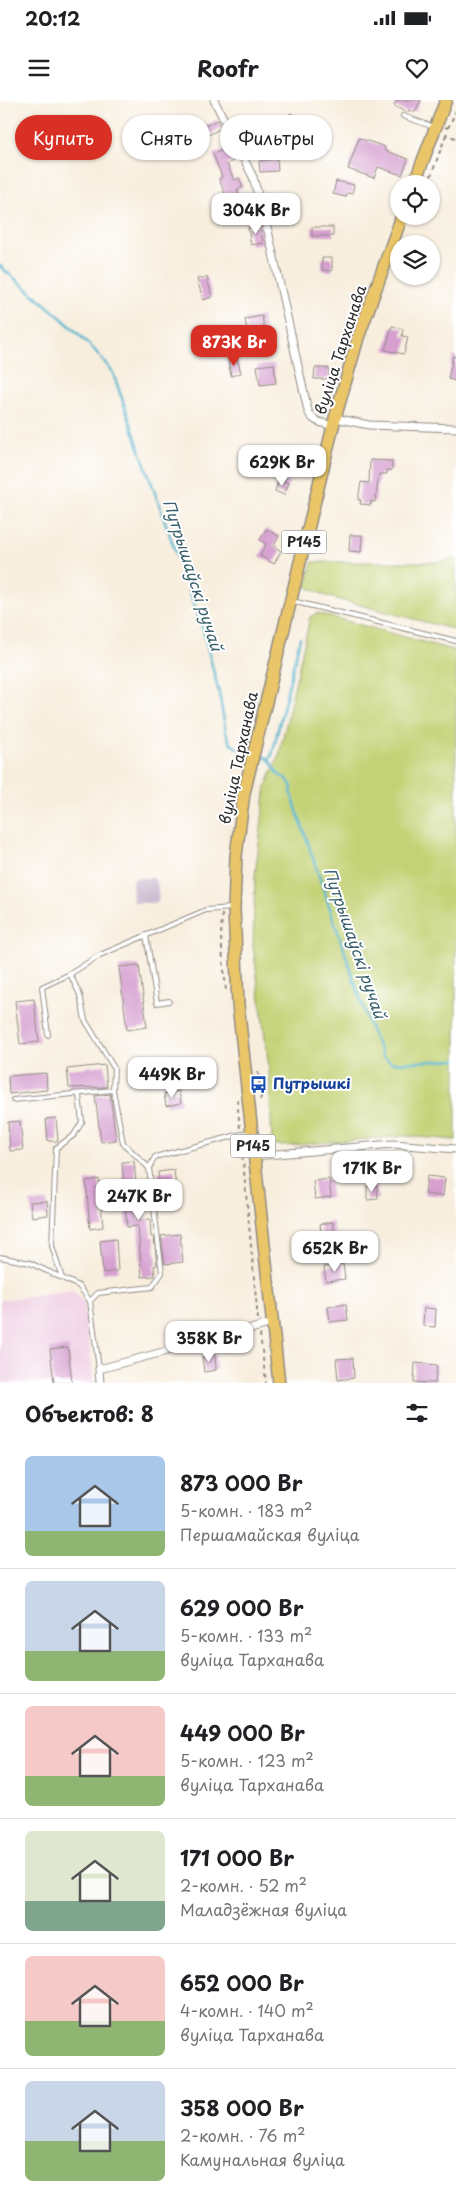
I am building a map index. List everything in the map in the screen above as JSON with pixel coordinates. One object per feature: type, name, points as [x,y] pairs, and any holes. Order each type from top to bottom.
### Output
[{"type":"main road","points":[[417,175],[446,100]]},
{"type":"main road","name":"вуліца Тарханава","points":[[280,1383],[254,1156],[246,1132],[234,908],[236,856],[244,793],[334,422],[358,338],[399,225]]},
{"type":"street","points":[[214,100],[226,118],[253,177],[268,231],[310,417],[316,421],[456,428]]},
{"type":"street","points":[[254,1156],[393,1144],[456,1148]]},
{"type":"street","points":[[100,1383],[99,1369],[273,1323]]},
{"type":"lane","points":[[403,116],[435,128]]},
{"type":"lane","points":[[290,600],[456,642]]},
{"type":"lane","points":[[48,1035],[42,986],[70,974],[100,955],[206,910],[234,908]]},
{"type":"lane","points":[[146,935],[157,1003],[169,1001]]},
{"type":"lane","points":[[70,974],[80,995],[85,1020],[114,1068],[113,1090],[123,1143],[149,1168]]},
{"type":"lane","points":[[13,1100],[79,1095],[113,1090]]},
{"type":"lane","points":[[62,1278],[52,1246],[56,1148],[74,1135],[82,1122],[79,1095]]},
{"type":"lane","points":[[90,1300],[98,1293],[152,1288],[162,1273],[149,1168],[155,1157],[246,1132]]},
{"type":"lane","points":[[0,1257],[30,1263],[79,1286],[90,1300],[99,1369]]},
{"type":"path","points":[[448,128],[456,111]]},
{"type":"path","points":[[431,175],[447,135],[456,138]]},
{"type":"path","points":[[222,909],[221,938],[227,996]]},
{"type":"path","points":[[236,1093],[246,1132],[259,1327],[266,1383]]},
{"type":"shaded area","points":[[136,878],[153,878],[157,882],[159,899],[156,903],[136,903],[133,901],[132,881]]},
{"type":"shaded area","points":[[73,1291],[84,1303],[94,1383],[0,1383],[0,1300]]},
{"type":"green space","points":[[456,558],[456,630],[329,597],[306,587],[312,562],[438,562]]},
{"type":"green space","points":[[317,613],[456,651],[456,1140],[406,1136],[283,1146],[272,1144],[269,1068],[253,946],[255,875],[266,786],[279,755],[310,617]]},
{"type":"building","points":[[397,100],[421,100],[415,112],[409,110],[407,113],[394,106]]},
{"type":"building","points":[[217,120],[220,129],[210,134],[210,124]]},
{"type":"building","points":[[359,138],[385,147],[384,150],[408,159],[402,175],[378,167],[374,178],[348,169]]},
{"type":"building","points":[[220,151],[220,160],[233,160],[227,164],[234,180],[239,178],[243,187],[237,190],[245,210],[229,217],[224,203],[228,201],[219,179],[222,177],[213,154]]},
{"type":"building","points":[[277,160],[278,171],[260,172],[259,161]]},
{"type":"building","points":[[336,181],[354,185],[352,194],[347,193],[346,197],[333,194]]},
{"type":"building","points":[[260,225],[263,243],[251,245],[248,228]]},
{"type":"building","points":[[312,227],[333,227],[333,236],[312,236]]},
{"type":"building","points":[[322,258],[332,258],[332,271],[322,270]]},
{"type":"building","points":[[207,277],[212,297],[203,300],[197,279]]},
{"type":"building","points":[[262,316],[265,334],[248,337],[245,319]]},
{"type":"building","points":[[392,326],[403,329],[402,336],[408,337],[404,354],[385,350]]},
{"type":"building","points":[[453,356],[456,357],[456,381],[448,379]]},
{"type":"building","points":[[237,358],[241,373],[231,376],[228,360]]},
{"type":"building","points":[[274,364],[276,383],[260,385],[257,366]]},
{"type":"building","points":[[315,368],[329,368],[329,379],[314,379]]},
{"type":"building","points":[[370,460],[392,461],[392,470],[387,470],[387,474],[379,474],[375,502],[371,501],[371,505],[360,504],[361,500],[358,500],[361,482],[369,483]]},
{"type":"building","points":[[279,479],[289,483],[284,495],[275,491]]},
{"type":"building","points":[[266,529],[279,536],[274,546],[281,551],[274,564],[260,556],[266,544],[260,540]]},
{"type":"building","points":[[350,535],[362,535],[361,552],[349,551]]},
{"type":"building","points":[[139,965],[147,1027],[127,1030],[119,967]]},
{"type":"building","points":[[34,999],[39,1042],[20,1044],[15,1001]]},
{"type":"building","points":[[105,1065],[107,1087],[69,1088],[67,1069]]},
{"type":"building","points":[[46,1073],[47,1090],[9,1094],[8,1076]]},
{"type":"building","points":[[179,1091],[181,1103],[166,1106],[164,1094]]},
{"type":"building","points":[[110,1094],[116,1140],[101,1142],[95,1096]]},
{"type":"building","points":[[56,1118],[58,1141],[48,1141],[46,1119]]},
{"type":"building","points":[[20,1121],[23,1150],[10,1151],[8,1122]]},
{"type":"building","points":[[134,1161],[139,1220],[150,1219],[151,1237],[154,1237],[157,1265],[154,1266],[155,1276],[142,1277],[138,1226],[127,1227],[122,1162]]},
{"type":"building","points":[[174,1170],[177,1197],[161,1199],[158,1172]]},
{"type":"building","points":[[427,1176],[445,1178],[443,1196],[425,1194]]},
{"type":"building","points":[[99,1179],[103,1227],[90,1229],[86,1181]]},
{"type":"building","points":[[329,1179],[331,1197],[315,1199],[313,1181]]},
{"type":"building","points":[[367,1186],[377,1186],[378,1199],[367,1200]]},
{"type":"building","points":[[47,1201],[48,1215],[32,1217],[30,1202]]},
{"type":"building","points":[[333,1222],[335,1238],[322,1240],[320,1224]]},
{"type":"building","points":[[180,1234],[183,1262],[165,1264],[161,1236]]},
{"type":"building","points":[[116,1239],[118,1271],[103,1273],[100,1241]]},
{"type":"building","points":[[343,1264],[345,1279],[326,1281],[324,1267]]},
{"type":"building","points":[[346,1304],[348,1320],[330,1322],[328,1307]]},
{"type":"building","points":[[424,1308],[436,1309],[435,1327],[423,1326]]},
{"type":"building","points":[[68,1347],[72,1383],[54,1383],[50,1349]]},
{"type":"building","points":[[215,1355],[216,1370],[204,1372],[202,1357]]},
{"type":"building","points":[[353,1358],[354,1378],[338,1380],[336,1359]]},
{"type":"building","points":[[415,1363],[437,1365],[435,1383],[414,1382]]},
{"type":"waterway","name":"Путрышаўскі ручай","points":[[0,266],[75,331],[113,373],[203,630],[219,693],[226,733],[231,744],[240,750],[250,753]]},
{"type":"waterway","points":[[269,759],[272,755],[300,638]]},
{"type":"waterway","name":"Путрышаўскі ручай","points":[[257,754],[269,759],[279,775],[287,779],[292,787],[291,793],[371,1030],[383,1057],[392,1063],[456,1060]]},
{"type":"place","name":"Путрышкі","points":[[259,1084]]}]
